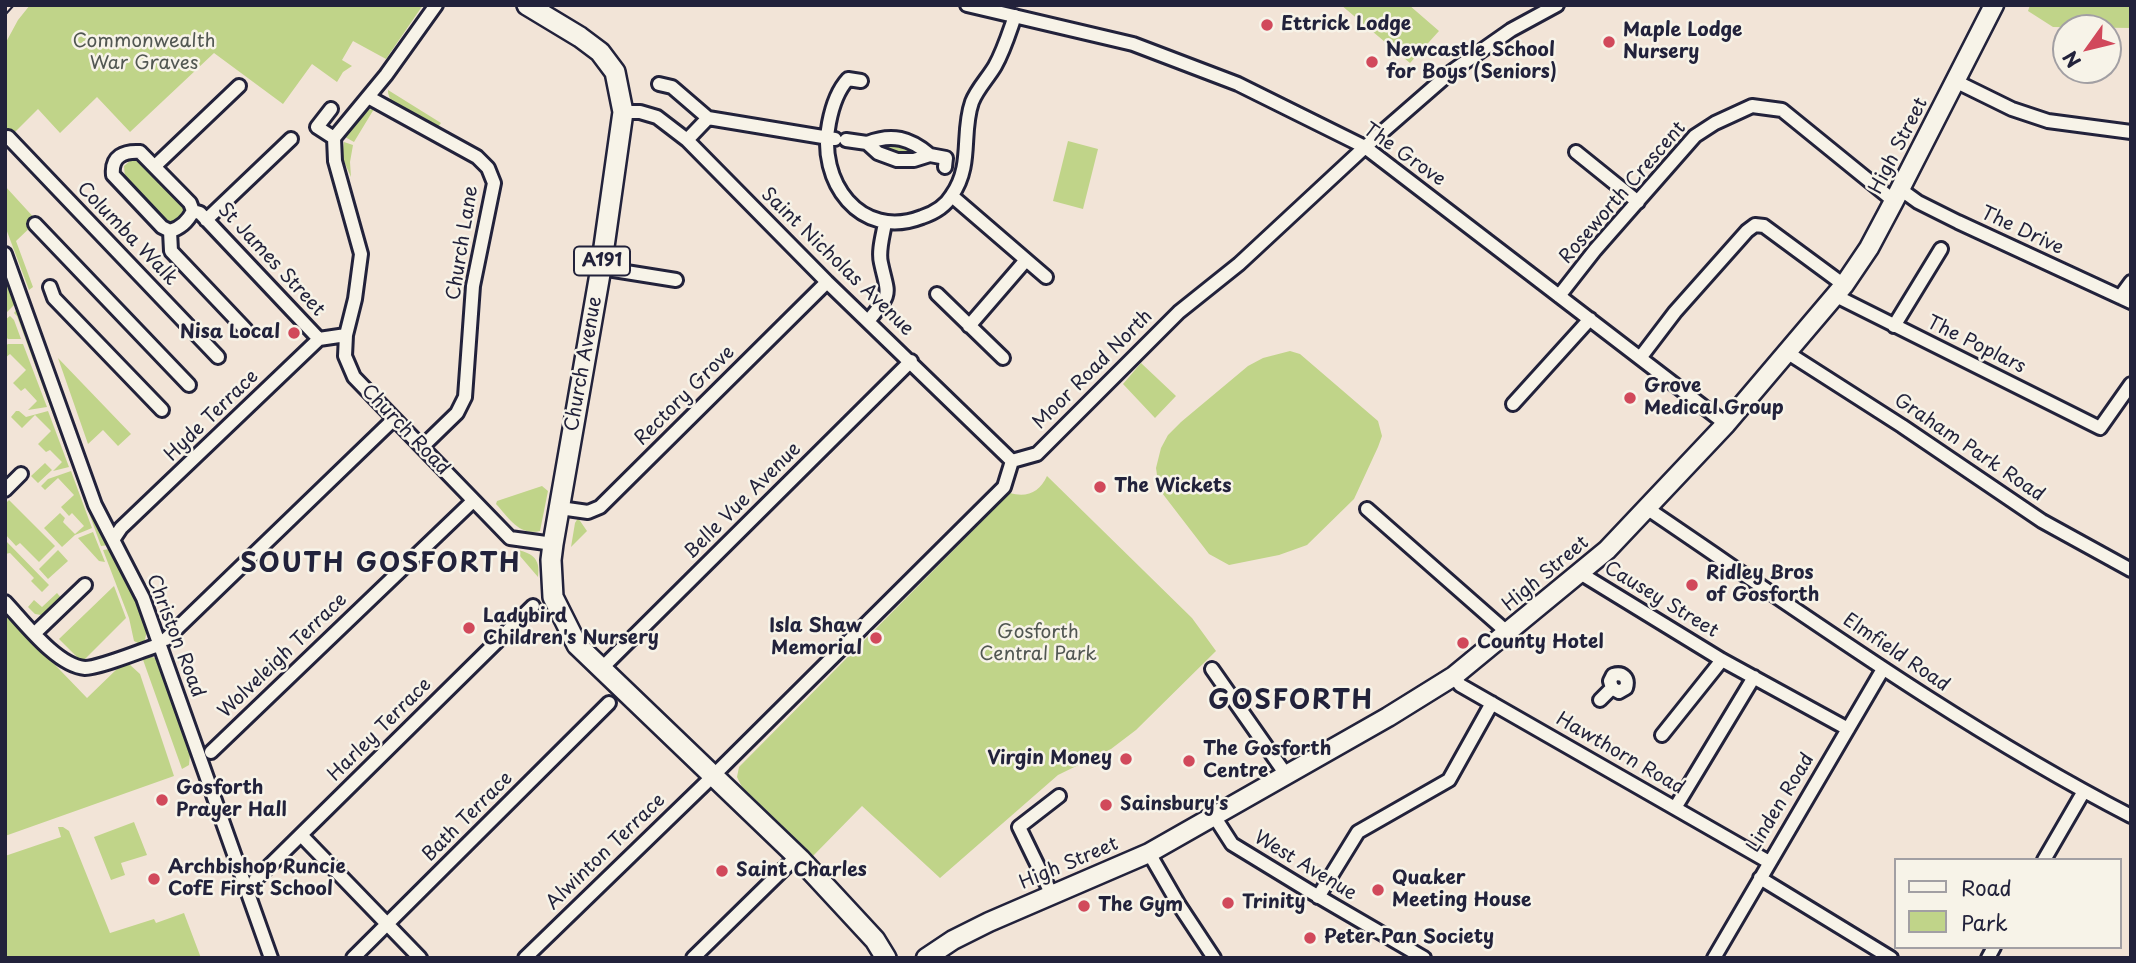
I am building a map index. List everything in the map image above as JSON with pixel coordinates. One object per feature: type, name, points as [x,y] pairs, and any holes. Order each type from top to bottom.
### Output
[{"type":"main road","name":"Church Avenue","points":[[527,5],[600,52],[615,72],[623,112],[601,268],[552,552]]},
{"type":"main road","name":"High Street","points":[[926,958],[953,940],[1149,853],[1287,776],[1454,676],[1580,573],[1648,509],[1788,354],[1840,291],[1869,248],[1994,5]]},
{"type":"main road","name":"A191","points":[[552,552],[553,597],[577,645],[797,856],[875,940],[886,958]]},
{"type":"street","points":[[334,138],[436,5]]},
{"type":"street","name":"The Grove","points":[[967,5],[1140,47],[1237,84],[1365,147],[1726,424]]},
{"type":"street","name":"Moor Road North","points":[[1012,461],[1037,454],[1179,312],[1238,264],[1451,72],[1511,30],[1557,5]]},
{"type":"street","points":[[965,161],[965,141],[972,102],[1000,57],[1015,16]]},
{"type":"street","points":[[861,81],[848,79],[841,87],[831,111],[836,139],[829,169],[838,189],[850,204],[885,223],[913,221],[937,212],[952,196]]},
{"type":"street","points":[[1955,80],[2012,109],[2048,121],[2131,132]]},
{"type":"street","points":[[659,84],[672,87],[708,118],[867,143],[880,138],[901,137],[950,164],[965,161]]},
{"type":"street","points":[[155,166],[239,86]]},
{"type":"street","name":"Church Lane","points":[[368,97],[477,157],[488,168],[494,183],[473,286],[465,397],[457,414],[422,447]]},
{"type":"street","name":"Roseworth Crescent","points":[[1559,296],[1595,250],[1695,136],[1715,123],[1752,106],[1782,110],[1897,195]]},
{"type":"street","name":"Church Road","points":[[331,108],[317,127],[334,138],[335,161],[361,254],[355,299],[346,335],[345,356],[354,377],[510,538],[552,552]]},
{"type":"street","name":"Saint Nicholas Avenue","points":[[623,112],[640,112],[657,117],[687,140],[827,282],[1012,461]]},
{"type":"street","points":[[687,140],[708,118]]},
{"type":"street","name":"Columba Walk","points":[[8,137],[218,357]]},
{"type":"street","points":[[206,220],[291,139]]},
{"type":"street","points":[[867,143],[878,153],[897,160],[914,160],[930,155]]},
{"type":"street","name":"St James Street","points":[[194,211],[178,229],[170,231],[162,227],[113,175],[112,166],[127,151],[140,152],[319,339]]},
{"type":"street","points":[[1576,152],[1638,202]]},
{"type":"street","points":[[950,164],[965,161]]},
{"type":"street","points":[[950,164],[952,196],[1046,277]]},
{"type":"street","name":"The Drive","points":[[1897,195],[1918,202],[2126,299]]},
{"type":"street","points":[[869,320],[882,304],[888,291],[880,261],[885,223]]},
{"type":"street","points":[[35,224],[189,384]]},
{"type":"street","name":"The Poplars","points":[[1640,358],[1675,312],[1747,230],[1755,225],[1765,226],[1840,291],[1894,326],[2100,428],[2131,384]]},
{"type":"street","points":[[170,231],[171,251],[246,330]]},
{"type":"street","points":[[1894,326],[1941,249]]},
{"type":"street","name":"Christon Road","points":[[5,254],[94,505],[143,598],[162,642],[271,958]]},
{"type":"street","points":[[969,326],[1026,260]]},
{"type":"street","points":[[601,268],[676,280]]},
{"type":"street","name":"Rectory Grove","points":[[560,508],[588,512],[600,508],[827,282]]},
{"type":"street","points":[[2126,299],[2131,282]]},
{"type":"street","points":[[50,287],[54,298],[162,410]]},
{"type":"street","points":[[937,294],[1003,358]]},
{"type":"street","points":[[1513,404],[1590,319]]},
{"type":"street","points":[[319,339],[346,335]]},
{"type":"street","name":"Hyde Terrace","points":[[113,540],[121,528],[319,339]]},
{"type":"street","name":"Graham Park Road","points":[[1788,354],[1902,426],[2042,521],[2131,570]]},
{"type":"street","name":"Belle Vue Avenue","points":[[601,668],[911,361]]},
{"type":"street","points":[[5,603],[58,656],[73,665],[86,668],[162,642],[394,419]]},
{"type":"street","points":[[714,775],[1004,487],[1012,461]]},
{"type":"street","points":[[5,489],[21,474]]},
{"type":"street","name":"Wolveleigh Terrace","points":[[211,752],[473,500]]},
{"type":"street","points":[[1367,509],[1508,633]]},
{"type":"street","name":"Elmfield Road","points":[[1648,509],[1955,715],[2131,816]]},
{"type":"street","name":"Causey Street","points":[[1580,573],[1722,660],[1847,729]]},
{"type":"street","points":[[35,633],[85,585]]},
{"type":"street","name":"Harley Terrace","points":[[255,880],[533,606]]},
{"type":"street","name":"Causey Street","points":[[1662,735],[1722,660]]},
{"type":"street","points":[[1212,669],[1287,776]]},
{"type":"street","name":"Linden Road","points":[[1714,958],[1883,669]]},
{"type":"street","name":"Hawthorn Road","points":[[1454,676],[1460,685],[1769,862]]},
{"type":"street","points":[[1675,808],[1754,677]]},
{"type":"street","points":[[1600,700],[1612,688]]},
{"type":"street","name":"Bath Terrace","points":[[353,958],[609,703]]},
{"type":"street","points":[[1318,897],[1358,832],[1449,780],[1492,703]]},
{"type":"street","name":"Alwinton Terrace","points":[[525,958],[714,775]]},
{"type":"street","points":[[2045,858],[2084,791]]},
{"type":"street","points":[[1052,895],[1019,827],[1059,796]]},
{"type":"street","name":"West Avenue","points":[[1214,816],[1232,844],[1424,958]]},
{"type":"street","points":[[301,835],[420,958]]},
{"type":"street","points":[[1149,853],[1214,958]]},
{"type":"street","points":[[693,958],[797,856]]},
{"type":"street","points":[[1760,878],[1891,958]]},
{"type":"green space","name":"Commonwealth War Graves","points":[[30,5],[423,5],[386,59],[353,41],[342,60],[352,66],[343,72],[337,82],[312,64],[283,104],[214,53],[130,132],[97,97],[60,133],[38,109],[12,135],[5,133],[5,44]]},
{"type":"green space","points":[[1341,5],[1409,5],[1439,31],[1410,63]]},
{"type":"green space","points":[[2030,5],[2131,5],[2131,28],[2122,28],[2122,14],[2052,14],[2052,26],[2028,11]]},
{"type":"green space","points":[[388,90],[441,123],[438,127],[399,108],[389,97]]},
{"type":"green space","points":[[374,109],[354,142],[345,137],[365,110]]},
{"type":"green space","points":[[887,140],[920,151],[911,158],[876,149],[877,143]]},
{"type":"green space","points":[[1068,141],[1098,149],[1083,209],[1053,201]]},
{"type":"green space","points":[[344,142],[353,145],[351,177],[342,157]]},
{"type":"green space","points":[[131,160],[142,162],[185,207],[179,220],[171,222],[164,218],[125,178],[124,166]]},
{"type":"green space","points":[[5,186],[37,221],[16,241],[33,287],[29,290],[5,226]]},
{"type":"green space","points":[[5,269],[17,302],[5,314]]},
{"type":"green space","points":[[16,310],[22,312],[91,508],[109,545],[101,546],[14,313]]},
{"type":"green space","points":[[10,316],[21,339],[8,339],[5,336],[5,320]]},
{"type":"green space","points":[[23,344],[47,407],[28,410],[37,401],[25,388],[21,391],[13,383],[26,370],[10,354],[5,358],[5,346]]},
{"type":"green space","points":[[1290,351],[1300,354],[1378,421],[1382,436],[1354,499],[1307,545],[1279,555],[1229,565],[1209,554],[1159,489],[1156,468],[1161,448],[1168,435],[1181,422],[1248,366],[1263,358]]},
{"type":"green space","points":[[58,358],[131,434],[118,446],[103,430],[88,444]]},
{"type":"green space","points":[[1141,363],[1176,396],[1155,418],[1123,384]]},
{"type":"green space","points":[[16,411],[26,417],[48,411],[69,467],[53,471],[62,462],[50,450],[46,452],[38,444],[51,431],[35,415],[22,428],[11,417]]},
{"type":"green space","points":[[45,463],[52,470],[38,483],[31,476]]},
{"type":"green space","points":[[71,471],[92,528],[75,535],[62,547],[44,528],[60,513],[65,518],[63,522],[75,534],[84,526],[72,513],[69,516],[61,507],[74,495],[58,478],[45,490],[41,486],[48,479]]},
{"type":"green space","name":"Gosforth Central Park","points":[[1047,476],[1192,618],[1216,651],[1136,730],[1111,749],[1058,775],[940,878],[862,806],[813,856],[742,787],[737,777],[739,767],[1010,493],[1022,495],[1037,490]]},
{"type":"green space","points":[[542,486],[548,491],[540,531],[520,528],[496,504],[497,501]]},
{"type":"green space","points":[[9,500],[55,546],[39,562],[20,543],[16,546],[5,534],[5,504]]},
{"type":"green space","points":[[578,518],[587,531],[571,547],[575,523]]},
{"type":"green space","points":[[93,532],[105,562],[99,561],[78,538]]},
{"type":"green space","points":[[5,540],[49,585],[42,592],[31,581],[34,578],[10,553],[5,554]]},
{"type":"green space","points":[[110,549],[129,580],[145,618],[145,640],[140,644],[134,641],[129,618],[103,550]]},
{"type":"green space","points":[[514,549],[534,557],[539,570],[538,577]]},
{"type":"green space","points":[[58,550],[68,561],[48,579],[39,569]]},
{"type":"green space","points":[[114,586],[126,618],[83,661],[59,639]]},
{"type":"green space","points":[[57,593],[63,600],[47,616],[35,614],[28,607],[34,600],[42,607]]},
{"type":"green space","points":[[5,613],[87,698],[119,667],[128,663],[140,674],[174,776],[5,836]]},
{"type":"green space","points":[[147,655],[155,658],[158,663],[190,754],[189,765],[182,769],[142,657]]},
{"type":"green space","points":[[134,822],[147,855],[121,863],[125,875],[111,880],[94,837]]},
{"type":"green space","points":[[58,827],[69,831],[110,933],[154,919],[156,923],[184,913],[201,958],[5,958],[5,856],[61,837]]},
{"type":"tram line","points":[[5,15],[14,5]]},
{"type":"place","name":"Ettrick Lodge","points":[[1267,25]]},
{"type":"place","name":"Maple Lodge Nursery","points":[[1609,42]]},
{"type":"place","name":"Newcastle School for Boys (Seniors)","points":[[1372,62]]},
{"type":"place","name":"Nisa Local","points":[[294,333]]},
{"type":"place","name":"Grove Medical Group","points":[[1630,398]]},
{"type":"place","name":"The Wickets","points":[[1100,487]]},
{"type":"place","name":"Ridley Bros of Gosforth","points":[[1692,585]]},
{"type":"place","name":"Ladybird Children's Nursery","points":[[469,628]]},
{"type":"place","name":"Isla Shaw Memorial","points":[[876,638]]},
{"type":"place","name":"County Hotel","points":[[1463,643]]},
{"type":"place","name":"Virgin Money","points":[[1126,759]]},
{"type":"place","name":"The Gosforth Centre","points":[[1189,761]]},
{"type":"place","name":"Gosforth Prayer Hall","points":[[162,800]]},
{"type":"place","name":"Sainsbury's","points":[[1106,805]]},
{"type":"place","name":"Saint Charles","points":[[722,871]]},
{"type":"place","name":"Archbishop Runcie CofE First School","points":[[154,879]]},
{"type":"place","name":"Quaker Meeting House","points":[[1378,890]]},
{"type":"place","name":"Trinity","points":[[1228,903]]},
{"type":"place","name":"The Gym","points":[[1084,906]]},
{"type":"place","name":"Peter Pan Society","points":[[1310,938]]},
{"type":"district","name":"SOUTH GOSFORTH","points":[[381,565]]},
{"type":"district","name":"GOSFORTH","points":[[1291,702]]}]
